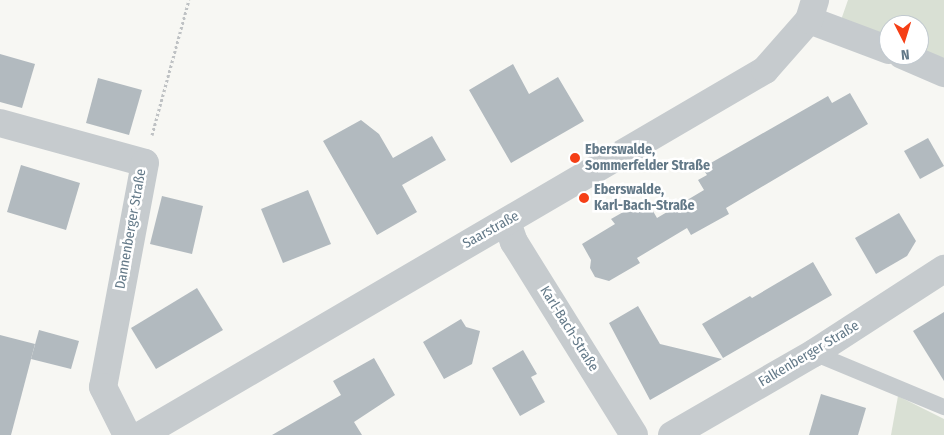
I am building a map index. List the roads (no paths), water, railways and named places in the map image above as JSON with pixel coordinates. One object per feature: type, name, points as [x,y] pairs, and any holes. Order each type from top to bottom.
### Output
[{"type":"street","points":[[812,10],[879,45]]},
{"type":"street","name":"Saarstraße","points":[[141,435],[764,70],[812,10]]},
{"type":"street","points":[[925,65],[944,73]]},
{"type":"street","name":"Dannenberger Straße","points":[[0,123],[145,163],[103,388],[127,435]]},
{"type":"street","name":"Karl-Bach-Straße","points":[[507,222],[514,242],[634,435]]},
{"type":"street","name":"Falkenberger Straße","points":[[672,435],[814,353],[944,269]]},
{"type":"lane","points":[[814,353],[944,407]]},
{"type":"place","name":"Eberswalde, Sommerfelder Straße","points":[[575,158]]},
{"type":"place","name":"Eberswalde, Karl-Bach-Straße","points":[[584,198]]}]
